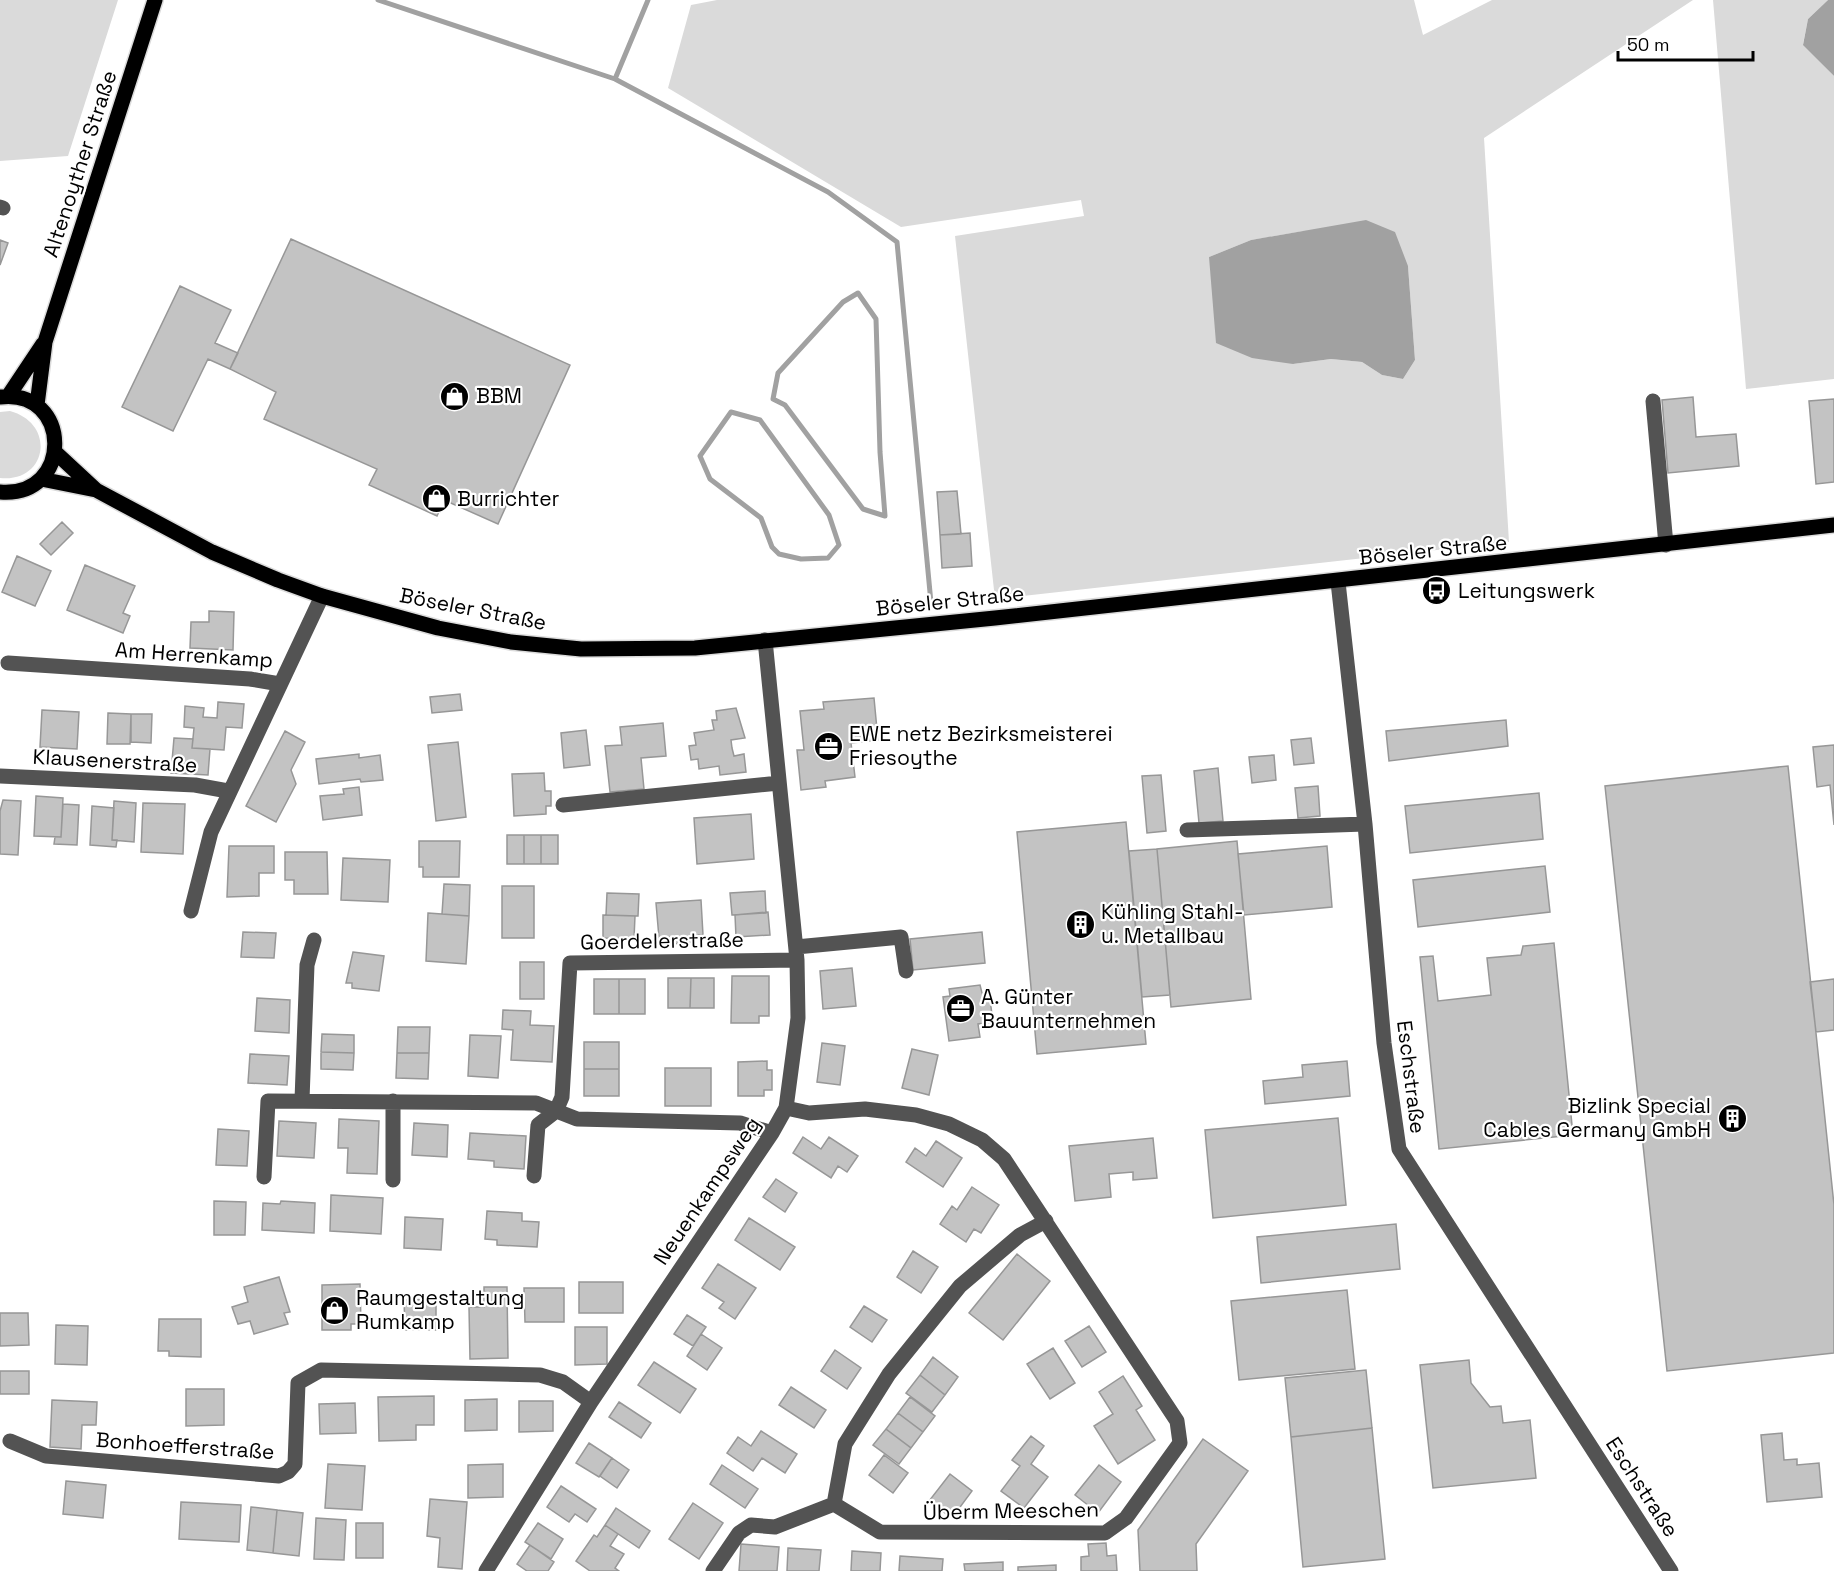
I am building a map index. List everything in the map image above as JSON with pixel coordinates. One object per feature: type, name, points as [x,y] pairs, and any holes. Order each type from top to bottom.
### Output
[{"type":"main road","name":"Altenoyther Straße","points":[[37,405],[45,342],[155,0]]},
{"type":"main road","name":"Altenoyther Straße","points":[[5,396],[45,342]]},
{"type":"main road","points":[[1,493],[22,490],[41,479],[50,466],[55,452],[53,426],[37,405],[24,398],[5,396]]},
{"type":"main road","name":"Böseler Straße","points":[[55,452],[96,490],[212,552],[322,596],[438,628],[511,642],[581,649],[695,648],[1338,582],[1834,525]]},
{"type":"main road","name":"Böseler Straße","points":[[41,479],[96,490]]},
{"type":"street","points":[[1653,401],[1666,544]]},
{"type":"street","name":"Eschstraße","points":[[1338,582],[1365,824],[1384,1043],[1399,1149],[1671,1571]]},
{"type":"street","name":"Am Herrenkamp","points":[[8,663],[250,679],[280,684],[322,596]]},
{"type":"street","name":"Neuenkampsweg","points":[[486,1571],[591,1401],[772,1133],[786,1108],[798,1018],[797,953],[765,640]]},
{"type":"street","points":[[191,911],[205,850],[228,791],[280,684]]},
{"type":"street","name":"Klausenerstraße","points":[[0,776],[195,785],[228,791]]},
{"type":"street","points":[[563,806],[778,783]]},
{"type":"street","points":[[1187,830],[1365,824]]},
{"type":"street","points":[[797,953],[901,937],[906,971]]},
{"type":"street","points":[[302,1100],[307,965],[315,940]]},
{"type":"street","name":"Goerdelerstraße","points":[[556,1111],[562,1097],[570,963],[797,953]]},
{"type":"street","points":[[264,1177],[267,1101],[536,1103],[577,1119],[740,1123],[772,1133]]},
{"type":"street","points":[[393,1101],[393,1180]]},
{"type":"street","name":"Überm Meeschen","points":[[786,1108],[809,1113],[865,1109],[916,1115],[949,1124],[982,1140],[1004,1159],[1177,1421],[1180,1443],[1126,1518],[1105,1533],[920,1534],[880,1532],[834,1504]]},
{"type":"street","points":[[534,1176],[538,1125],[556,1111]]},
{"type":"street","points":[[713,1571],[739,1533],[751,1525],[775,1527],[834,1504],[844,1444],[888,1374],[960,1286],[1020,1236],[1046,1221]]},
{"type":"street","name":"Bonhoefferstraße","points":[[10,1441],[46,1456],[279,1476],[288,1472],[295,1464],[298,1383],[321,1370],[540,1375],[563,1382],[591,1401]]},
{"type":"shaded area","points":[[0,0],[118,0],[68,156],[0,161]]},
{"type":"shaded area","points":[[717,0],[1414,0],[1423,35],[1492,0],[1693,0],[1484,138],[1509,542],[995,599],[955,236],[1084,216],[1081,200],[901,227],[668,88],[691,5]],"holes":[[[1304,231],[1408,266],[1415,360],[1403,379],[1382,375],[1362,362],[1331,359],[1293,364],[1209,257],[1251,240]]]},
{"type":"shaded area","points":[[1713,0],[1828,0],[1808,19],[1803,44],[1834,76],[1834,379],[1746,389]]},
{"type":"shaded area","points":[[1828,0],[1834,0],[1834,76],[1803,45],[1808,19]]},
{"type":"shaded area","points":[[1366,220],[1395,232],[1408,266],[1415,360],[1403,379],[1382,375],[1362,362],[1331,359],[1293,364],[1252,358],[1216,343],[1209,257],[1251,240]]},
{"type":"shaded area","points":[[10,411],[25,418],[35,428],[40,439],[40,451],[36,462],[28,471],[16,477],[0,478],[0,412]]},
{"type":"building","points":[[291,239],[570,365],[498,524],[444,500],[437,516],[369,485],[377,469],[264,419],[276,392],[230,369]]},
{"type":"building","points":[[0,240],[8,243],[0,265]]},
{"type":"building","points":[[180,286],[231,310],[215,343],[238,353],[230,369],[208,359],[173,431],[122,407]]},
{"type":"building","points":[[1693,397],[1696,437],[1736,434],[1739,466],[1668,473],[1662,400]]},
{"type":"building","points":[[1834,399],[1834,482],[1816,484],[1809,401]]},
{"type":"building","points":[[957,491],[961,534],[940,535],[937,492]]},
{"type":"building","points":[[62,522],[73,533],[51,555],[40,544]]},
{"type":"building","points":[[970,533],[972,566],[942,568],[940,535]]},
{"type":"building","points":[[17,556],[51,571],[35,606],[2,592]]},
{"type":"building","points":[[85,565],[135,586],[123,613],[130,616],[123,633],[67,610]]},
{"type":"building","points":[[209,611],[234,612],[233,650],[190,648],[191,622],[209,622]]},
{"type":"building","points":[[460,694],[462,710],[432,713],[430,697]]},
{"type":"building","name":"EWE netz Bezirksmeisterei Friesoythe","points":[[874,698],[878,740],[851,743],[855,777],[825,781],[826,787],[801,790],[797,750],[804,750],[800,711],[824,709],[823,702]]},
{"type":"building","points":[[218,702],[244,704],[242,728],[226,727],[224,750],[192,748],[194,728],[184,727],[185,706],[204,708],[203,717],[217,718]]},
{"type":"building","points":[[736,708],[745,738],[731,740],[732,748],[734,756],[744,754],[746,772],[720,775],[719,766],[699,769],[698,759],[691,760],[689,746],[696,745],[694,733],[714,730],[712,720],[717,720],[716,711]]},
{"type":"building","points":[[42,710],[79,712],[77,749],[40,747]]},
{"type":"building","points":[[108,713],[131,714],[130,744],[107,744]]},
{"type":"building","points":[[131,714],[152,714],[151,743],[131,742]]},
{"type":"building","points":[[1506,720],[1508,746],[1389,761],[1386,731]]},
{"type":"building","points":[[663,723],[666,756],[641,758],[644,789],[610,792],[605,746],[622,745],[620,727]]},
{"type":"building","points":[[586,730],[590,765],[564,768],[561,733]]},
{"type":"building","points":[[285,731],[305,742],[291,770],[296,784],[276,822],[246,806]]},
{"type":"building","points":[[174,738],[193,739],[192,748],[210,749],[208,775],[171,773]]},
{"type":"building","points":[[1311,738],[1314,763],[1294,765],[1291,740]]},
{"type":"building","points":[[458,742],[466,817],[436,821],[428,745]]},
{"type":"building","points":[[1834,745],[1834,825],[1830,785],[1817,787],[1813,747]]},
{"type":"building","points":[[359,754],[359,758],[380,755],[383,780],[361,782],[360,779],[319,784],[316,759]]},
{"type":"building","points":[[1274,755],[1276,780],[1252,783],[1249,757]]},
{"type":"building","name":"Bizlink Special Cables Germany GmbH","points":[[1788,766],[1834,1205],[1834,1353],[1667,1371],[1605,786]]},
{"type":"building","points":[[1218,768],[1223,821],[1199,823],[1194,771]]},
{"type":"building","points":[[544,773],[545,791],[551,791],[551,806],[546,806],[546,814],[514,816],[512,774]]},
{"type":"building","points":[[1161,775],[1166,831],[1147,833],[1142,776]]},
{"type":"building","points":[[1318,786],[1320,816],[1298,818],[1295,788]]},
{"type":"building","points":[[359,787],[362,815],[323,820],[320,796],[344,794],[343,789]]},
{"type":"building","points":[[1539,793],[1543,839],[1410,853],[1405,806]]},
{"type":"building","points":[[36,796],[63,798],[61,837],[34,836]]},
{"type":"building","points":[[3,800],[21,801],[18,855],[0,854],[0,811]]},
{"type":"building","points":[[114,801],[136,803],[134,842],[112,840]]},
{"type":"building","points":[[143,803],[185,804],[183,854],[141,852]]},
{"type":"building","points":[[63,804],[79,805],[77,845],[54,844],[55,837],[61,837]]},
{"type":"building","points":[[92,806],[114,808],[112,840],[117,840],[116,847],[90,845]]},
{"type":"building","points":[[751,814],[754,859],[697,864],[694,818]]},
{"type":"building","name":"Kühling Stahl- u. Metallbau","points":[[1126,822],[1146,1044],[1037,1054],[1017,832]]},
{"type":"building","points":[[507,835],[524,835],[524,864],[507,864]]},
{"type":"building","points":[[524,835],[541,835],[541,864],[524,864]]},
{"type":"building","points":[[541,835],[558,835],[558,864],[541,864]]},
{"type":"building","points":[[419,841],[460,841],[459,877],[423,877],[423,867],[419,867]]},
{"type":"building","points":[[1237,841],[1251,999],[1171,1007],[1157,849]]},
{"type":"building","points":[[229,846],[274,846],[274,873],[259,873],[259,896],[227,897]]},
{"type":"building","points":[[1327,846],[1332,907],[1244,915],[1238,854]]},
{"type":"building","points":[[1157,849],[1170,995],[1142,997],[1129,851]]},
{"type":"building","points":[[285,852],[327,852],[328,894],[294,894],[294,880],[285,880]]},
{"type":"building","points":[[343,858],[390,860],[388,902],[341,900]]},
{"type":"building","points":[[1545,866],[1550,912],[1418,927],[1413,880]]},
{"type":"building","points":[[444,884],[470,885],[469,916],[442,914]]},
{"type":"building","points":[[502,886],[534,886],[534,938],[502,938]]},
{"type":"building","points":[[765,891],[766,913],[732,915],[730,893]]},
{"type":"building","points":[[607,893],[639,894],[638,916],[606,915]]},
{"type":"building","points":[[701,900],[703,935],[695,935],[695,942],[672,944],[672,937],[659,938],[656,903]]},
{"type":"building","points":[[768,912],[770,935],[736,937],[735,915]]},
{"type":"building","points":[[428,913],[469,916],[466,964],[426,961]]},
{"type":"building","points":[[603,915],[635,916],[634,939],[603,938]]},
{"type":"building","points":[[243,932],[276,933],[274,958],[241,957]]},
{"type":"building","points":[[982,932],[985,963],[913,970],[910,939]]},
{"type":"building","points":[[1554,943],[1573,1135],[1439,1149],[1420,957],[1433,956],[1438,1001],[1491,995],[1487,958],[1521,955],[1523,946]]},
{"type":"building","points":[[353,952],[384,956],[379,991],[352,988],[352,983],[346,983]]},
{"type":"building","points":[[520,962],[544,962],[544,999],[520,999]]},
{"type":"building","points":[[852,968],[856,1006],[823,1009],[820,971]]},
{"type":"building","points":[[732,976],[769,976],[769,1016],[759,1016],[759,1023],[731,1023]]},
{"type":"building","points":[[668,978],[691,978],[690,1008],[668,1008]]},
{"type":"building","points":[[691,978],[714,978],[714,1008],[690,1008]]},
{"type":"building","points":[[594,979],[619,979],[619,1014],[594,1014]]},
{"type":"building","points":[[619,979],[645,979],[645,1014],[619,1014]]},
{"type":"building","points":[[1834,979],[1834,1030],[1816,1032],[1810,982]]},
{"type":"building","points":[[980,985],[982,993],[989,992],[993,1022],[978,1024],[980,1037],[949,1041],[943,997],[950,996],[949,989]]},
{"type":"building","points":[[257,998],[290,1000],[289,1033],[255,1031]]},
{"type":"building","points":[[503,1010],[531,1011],[530,1025],[554,1026],[552,1062],[511,1060],[513,1030],[502,1029]]},
{"type":"building","points":[[398,1027],[430,1027],[429,1053],[397,1053]]},
{"type":"building","points":[[322,1034],[354,1035],[354,1053],[321,1052]]},
{"type":"building","points":[[470,1035],[501,1036],[498,1078],[468,1076]]},
{"type":"building","points":[[584,1042],[619,1042],[619,1069],[584,1069]]},
{"type":"building","points":[[822,1043],[845,1046],[840,1085],[817,1082]]},
{"type":"building","points":[[912,1049],[938,1055],[929,1095],[902,1088]]},
{"type":"building","points":[[321,1052],[354,1053],[353,1070],[321,1069]]},
{"type":"building","points":[[397,1053],[429,1053],[428,1079],[396,1078]]},
{"type":"building","points":[[250,1054],[289,1056],[287,1085],[248,1083]]},
{"type":"building","points":[[767,1061],[767,1070],[772,1070],[772,1090],[764,1090],[764,1096],[738,1096],[738,1062]]},
{"type":"building","points":[[1347,1061],[1350,1096],[1265,1104],[1263,1081],[1303,1077],[1302,1065]]},
{"type":"building","points":[[665,1068],[711,1068],[711,1106],[665,1106]]},
{"type":"building","points":[[584,1069],[619,1069],[619,1096],[584,1096]]},
{"type":"building","points":[[1338,1118],[1346,1205],[1213,1218],[1205,1130]]},
{"type":"building","points":[[339,1119],[379,1121],[377,1174],[347,1173],[348,1148],[338,1148]]},
{"type":"building","points":[[279,1121],[316,1123],[314,1158],[277,1156]]},
{"type":"building","points":[[414,1123],[448,1125],[447,1157],[412,1155]]},
{"type":"building","points":[[218,1129],[249,1131],[247,1166],[216,1165]]},
{"type":"building","points":[[470,1133],[526,1136],[524,1169],[494,1167],[494,1161],[468,1159]]},
{"type":"building","points":[[803,1137],[821,1149],[829,1137],[858,1156],[847,1172],[838,1166],[831,1178],[793,1153]]},
{"type":"building","points":[[1153,1138],[1157,1178],[1133,1180],[1133,1172],[1109,1174],[1111,1197],[1075,1201],[1069,1146]]},
{"type":"building","points":[[936,1141],[962,1158],[943,1187],[906,1162],[915,1148],[926,1156]]},
{"type":"building","points":[[776,1179],[797,1193],[785,1212],[763,1197]]},
{"type":"building","points":[[972,1187],[999,1205],[981,1233],[974,1229],[966,1242],[940,1224],[952,1206],[957,1210]]},
{"type":"building","points":[[331,1195],[383,1198],[381,1234],[330,1231]]},
{"type":"building","points":[[214,1201],[246,1202],[245,1235],[214,1235]]},
{"type":"building","points":[[281,1201],[315,1203],[314,1233],[262,1230],[263,1203],[280,1204]]},
{"type":"building","points":[[487,1211],[522,1213],[522,1221],[539,1222],[537,1247],[497,1245],[497,1240],[485,1239]]},
{"type":"building","points":[[405,1217],[443,1219],[441,1250],[404,1248]]},
{"type":"building","points":[[749,1218],[795,1247],[780,1270],[735,1240]]},
{"type":"building","points":[[1396,1224],[1400,1269],[1261,1283],[1257,1237]]},
{"type":"building","points":[[913,1251],[938,1267],[921,1293],[897,1277]]},
{"type":"building","points":[[1017,1254],[1050,1281],[1003,1340],[969,1313]]},
{"type":"building","points":[[718,1264],[756,1288],[735,1319],[719,1308],[724,1302],[702,1288]]},
{"type":"building","points":[[279,1277],[290,1312],[284,1313],[288,1324],[254,1334],[250,1321],[238,1324],[232,1307],[248,1302],[244,1287]]},
{"type":"building","points":[[579,1282],[623,1282],[623,1313],[579,1313]]},
{"type":"building","points":[[360,1284],[361,1324],[351,1324],[351,1330],[322,1330],[322,1285]]},
{"type":"building","points":[[484,1287],[507,1287],[508,1358],[470,1359],[469,1307],[484,1307]]},
{"type":"building","points":[[524,1288],[564,1288],[564,1322],[525,1322]]},
{"type":"building","points":[[1347,1290],[1355,1369],[1239,1380],[1231,1301]]},
{"type":"building","points":[[436,1299],[436,1330],[405,1330],[404,1300]]},
{"type":"building","points":[[864,1306],[887,1320],[872,1342],[850,1327]]},
{"type":"building","points":[[0,1313],[28,1313],[29,1345],[0,1346]]},
{"type":"building","points":[[687,1315],[706,1327],[693,1346],[674,1334]]},
{"type":"building","points":[[159,1319],[201,1319],[201,1357],[169,1356],[169,1351],[158,1351]]},
{"type":"building","points":[[56,1325],[88,1326],[87,1365],[55,1364]]},
{"type":"building","points":[[1089,1326],[1106,1352],[1082,1367],[1065,1341]]},
{"type":"building","points":[[575,1327],[607,1327],[607,1364],[575,1365]]},
{"type":"building","points":[[701,1334],[722,1348],[707,1370],[687,1356]]},
{"type":"building","points":[[1053,1348],[1075,1383],[1050,1399],[1027,1364]]},
{"type":"building","points":[[835,1350],[861,1368],[847,1389],[821,1371]]},
{"type":"building","points":[[933,1357],[958,1377],[945,1395],[920,1375]]},
{"type":"building","points":[[1469,1360],[1471,1383],[1490,1407],[1501,1406],[1503,1423],[1530,1420],[1536,1478],[1433,1488],[1420,1365]]},
{"type":"building","points":[[654,1362],[696,1389],[680,1413],[638,1385]]},
{"type":"building","points":[[1366,1370],[1372,1428],[1291,1437],[1285,1378]]},
{"type":"building","points":[[0,1371],[29,1371],[29,1394],[0,1394]]},
{"type":"building","points":[[920,1375],[945,1395],[932,1412],[906,1393]]},
{"type":"building","points":[[1123,1376],[1142,1406],[1136,1410],[1155,1440],[1118,1464],[1094,1426],[1113,1414],[1099,1392]]},
{"type":"building","points":[[791,1387],[826,1410],[814,1428],[779,1405]]},
{"type":"building","points":[[186,1389],[224,1389],[224,1425],[186,1426]]},
{"type":"building","points":[[434,1396],[434,1425],[416,1425],[416,1440],[379,1441],[378,1397]]},
{"type":"building","points":[[910,1397],[935,1416],[923,1432],[898,1413]]},
{"type":"building","points":[[497,1399],[497,1430],[465,1431],[465,1400]]},
{"type":"building","points":[[52,1400],[97,1402],[96,1425],[82,1425],[81,1449],[50,1447]]},
{"type":"building","points":[[519,1401],[553,1401],[553,1431],[519,1432]]},
{"type":"building","points":[[619,1402],[651,1423],[641,1438],[609,1417]]},
{"type":"building","points":[[355,1403],[356,1433],[320,1434],[319,1404]]},
{"type":"building","points":[[898,1413],[923,1432],[911,1448],[886,1429]]},
{"type":"building","points":[[1372,1428],[1385,1559],[1303,1567],[1291,1437]]},
{"type":"building","points":[[886,1429],[911,1448],[899,1464],[873,1445]]},
{"type":"building","points":[[761,1431],[797,1454],[785,1473],[762,1458],[753,1471],[727,1453],[738,1437],[751,1446]]},
{"type":"building","points":[[1782,1433],[1784,1460],[1797,1459],[1797,1465],[1819,1463],[1822,1497],[1767,1502],[1761,1435]]},
{"type":"building","points":[[1031,1436],[1044,1446],[1031,1464],[1048,1477],[1024,1508],[1001,1491],[1020,1466],[1012,1460]]},
{"type":"building","points":[[1203,1439],[1248,1471],[1196,1544],[1197,1571],[1140,1571],[1138,1530]]},
{"type":"building","points":[[589,1443],[612,1458],[599,1477],[576,1463]]},
{"type":"building","points":[[884,1455],[908,1473],[893,1493],[869,1475]]},
{"type":"building","points":[[612,1458],[629,1470],[617,1488],[600,1476]]},
{"type":"building","points":[[328,1464],[365,1466],[362,1510],[325,1508]]},
{"type":"building","points":[[503,1464],[503,1497],[468,1498],[468,1465]]},
{"type":"building","points":[[722,1465],[758,1489],[745,1508],[710,1484]]},
{"type":"building","points":[[1099,1465],[1121,1482],[1098,1513],[1075,1495]]},
{"type":"building","points":[[950,1474],[972,1491],[952,1518],[929,1501]]},
{"type":"building","points":[[66,1481],[106,1485],[103,1518],[63,1514]]},
{"type":"building","points":[[561,1486],[596,1509],[587,1522],[575,1514],[569,1522],[547,1507]]},
{"type":"building","points":[[430,1499],[467,1502],[462,1569],[438,1567],[440,1538],[427,1536]]},
{"type":"building","points":[[181,1502],[241,1505],[239,1542],[179,1539]]},
{"type":"building","points":[[693,1503],[723,1523],[699,1559],[669,1539]]},
{"type":"building","points":[[251,1507],[277,1510],[273,1553],[247,1550]]},
{"type":"building","points":[[616,1508],[650,1531],[639,1548],[605,1525]]},
{"type":"building","points":[[277,1510],[303,1513],[299,1556],[273,1553]]},
{"type":"building","points":[[316,1518],[346,1520],[344,1560],[314,1559]]},
{"type":"building","points":[[356,1523],[383,1523],[383,1558],[356,1558]]},
{"type":"building","points":[[538,1523],[563,1539],[551,1559],[525,1542]]},
{"type":"building","points":[[605,1525],[618,1534],[610,1546],[624,1554],[615,1568],[619,1571],[590,1571],[576,1561],[594,1535],[597,1537]]},
{"type":"building","points":[[1106,1543],[1107,1556],[1116,1555],[1117,1571],[1081,1571],[1081,1557],[1089,1556],[1088,1544]]},
{"type":"building","points":[[741,1544],[779,1547],[777,1571],[739,1571]]},
{"type":"building","points":[[530,1545],[554,1562],[548,1571],[527,1571],[517,1564]]},
{"type":"building","points":[[788,1548],[821,1550],[819,1571],[787,1571]]},
{"type":"building","points":[[852,1551],[881,1553],[880,1571],[851,1571]]},
{"type":"building","points":[[900,1556],[943,1559],[942,1571],[899,1571]]},
{"type":"building","points":[[1003,1562],[1003,1571],[965,1571],[964,1564]]},
{"type":"building","points":[[1056,1565],[1056,1571],[1018,1571],[1018,1567]]},
{"type":"waterway","points":[[378,0],[615,79],[828,192],[897,242],[931,603]]},
{"type":"waterway","points":[[615,79],[648,0]]},
{"type":"waterway","points":[[858,293],[876,319],[880,452],[885,516],[863,509],[785,405],[773,399],[778,373],[843,302],[858,293]]},
{"type":"waterway","points":[[731,412],[760,420],[829,515],[839,545],[828,558],[801,559],[779,554],[772,547],[761,518],[710,479],[700,456],[731,412]]},
{"type":"place","name":"BBM","points":[[455,396]]},
{"type":"place","name":"Burrichter","points":[[436,499]]},
{"type":"place","name":"Leitungswerk","points":[[1437,591]]},
{"type":"place","name":"EWE netz Bezirksmeisterei Friesoythe","points":[[828,746]]},
{"type":"place","name":"Kühling Stahl- u. Metallbau","points":[[1080,924]]},
{"type":"place","name":"A. Günter Bauunternehmen","points":[[960,1009]]},
{"type":"place","name":"Bizlink Special Cables Germany GmbH","points":[[1732,1118]]},
{"type":"place","name":"Raumgestaltung Rumkamp","points":[[335,1310]]}]
